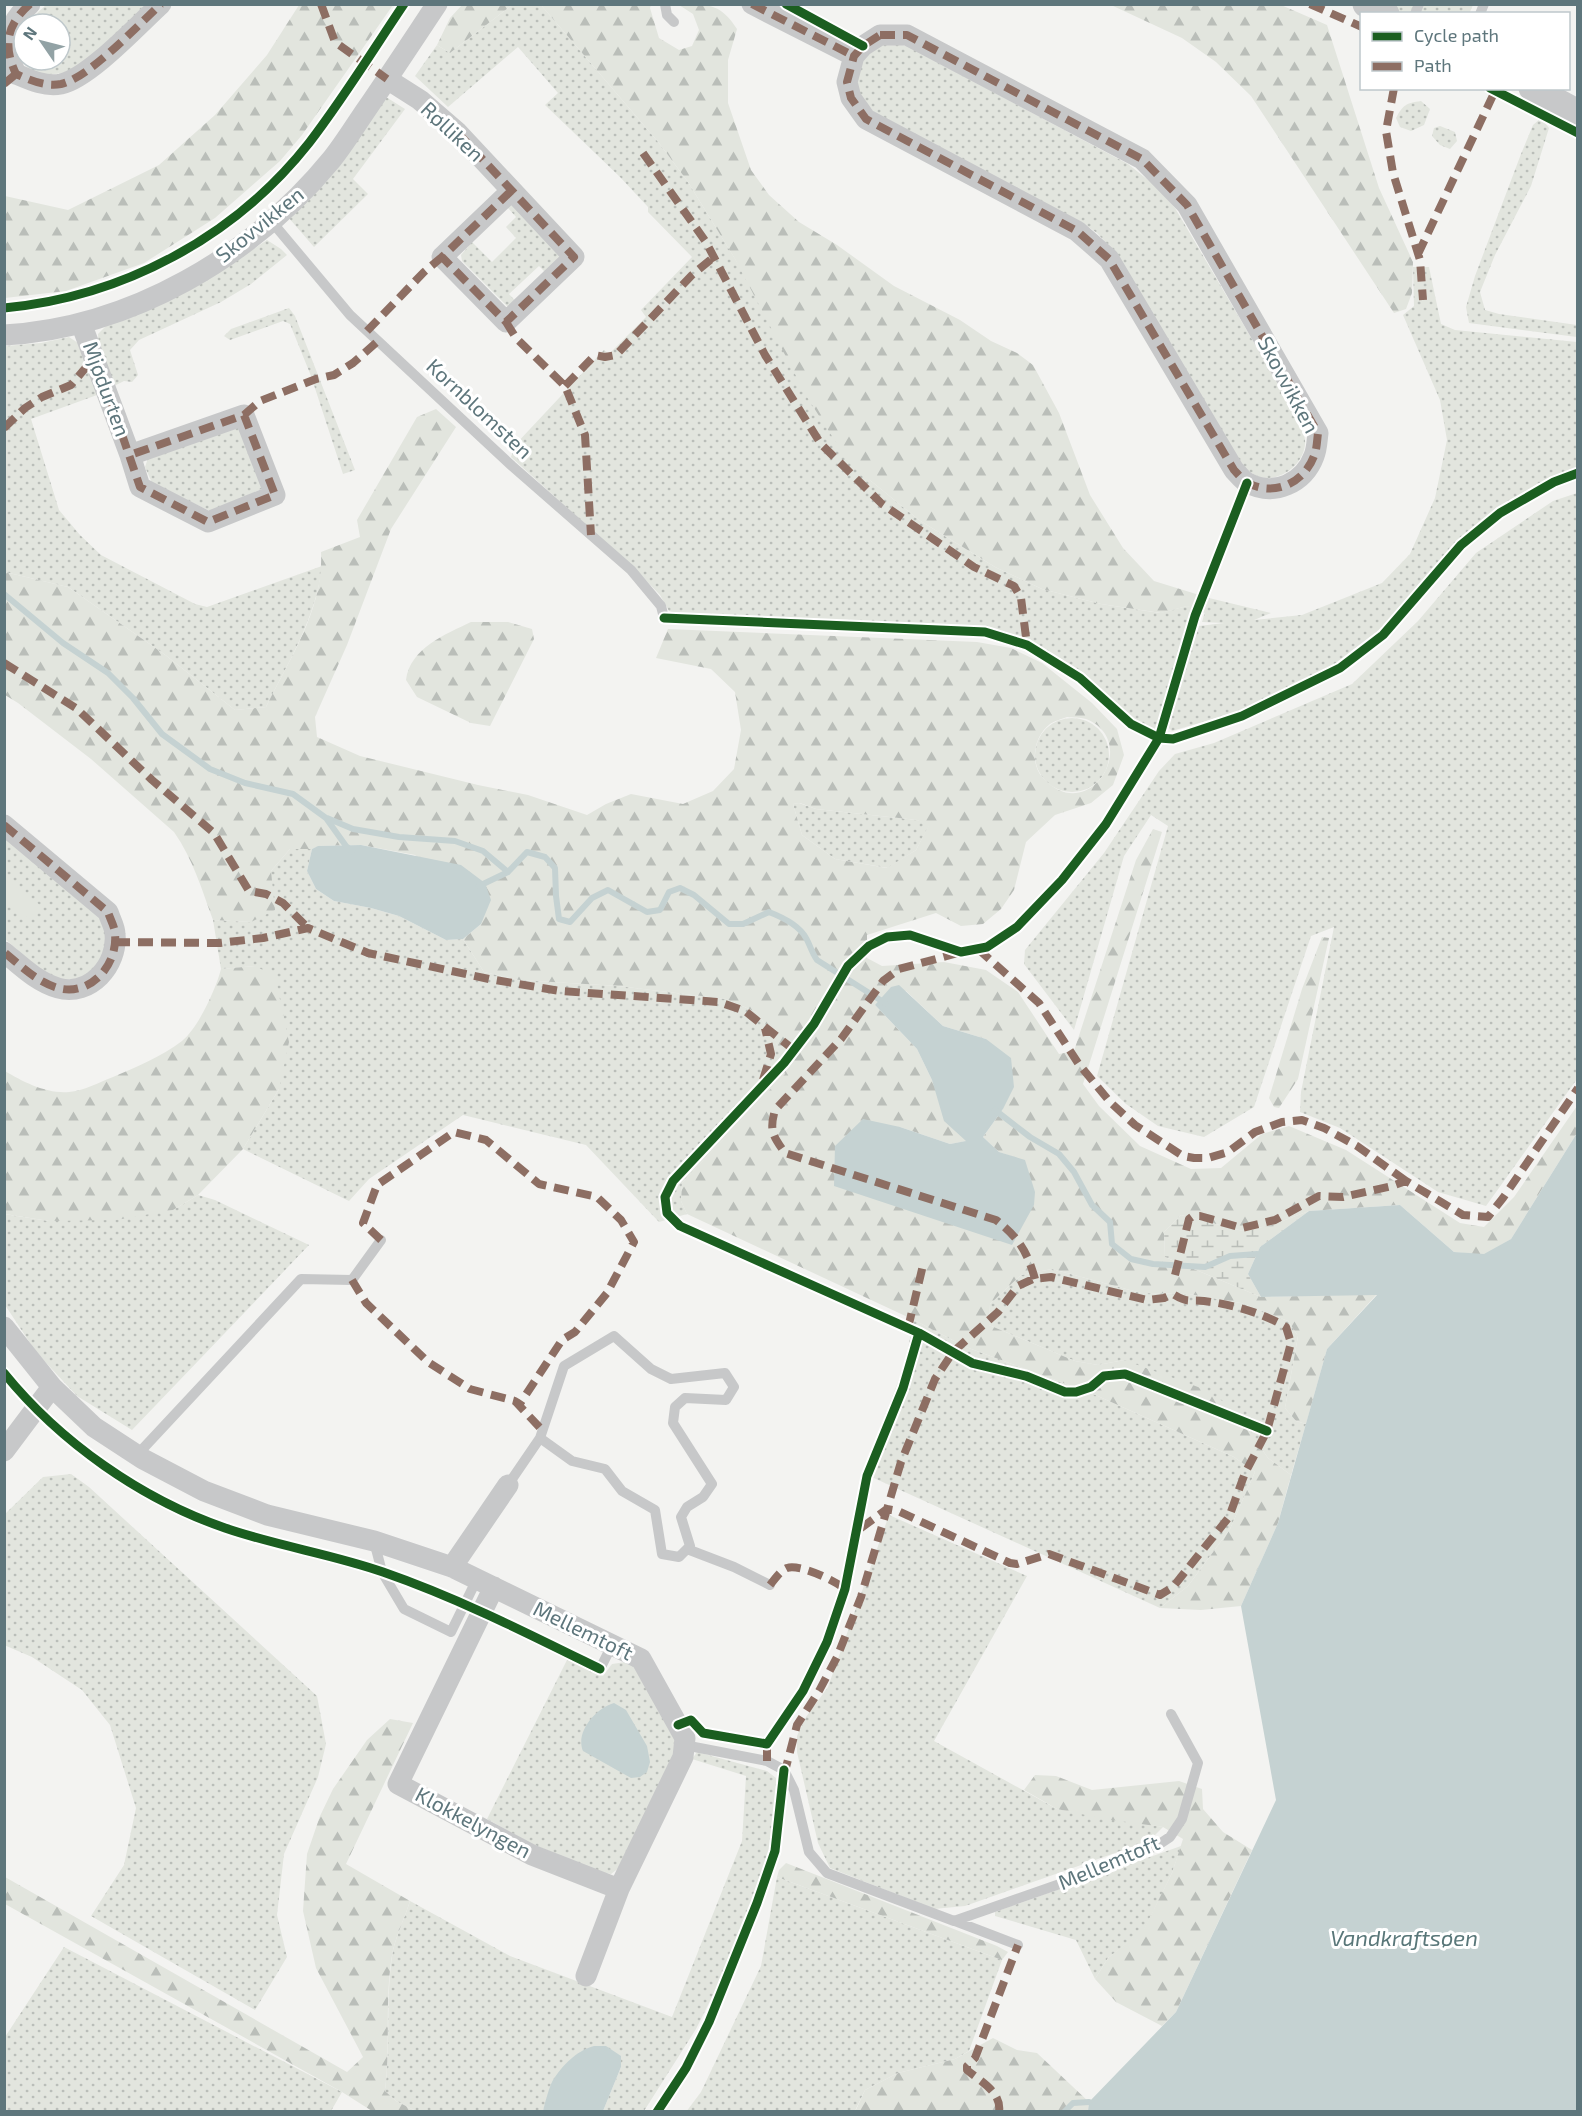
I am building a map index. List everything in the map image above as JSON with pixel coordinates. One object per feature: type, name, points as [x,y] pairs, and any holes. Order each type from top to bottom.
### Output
[{"type":"street","points":[[30,4],[14,22],[8,39],[10,79],[62,84],[85,74],[160,4]]},
{"type":"street","name":"Skovvikken","points":[[4,335],[39,332],[81,323],[134,305],[180,284],[227,255],[272,222],[306,189],[333,158],[437,4]]},
{"type":"street","points":[[752,4],[854,56]]},
{"type":"street","points":[[1366,4],[1382,12]]},
{"type":"street","name":"Skovvikken","points":[[880,35],[907,35],[1142,159],[1187,205],[1318,433],[1316,454],[1309,467],[1293,484],[1272,490],[1247,483],[1234,470],[1109,259],[1077,231],[866,119],[851,98],[847,82],[854,56],[863,46],[880,35]]},
{"type":"street","name":"Rølliken","points":[[387,79],[420,100],[441,117],[512,191],[574,256],[506,322],[442,257],[512,191]]},
{"type":"street","points":[[1536,90],[1578,113]]},
{"type":"street","name":"Mjødurten","points":[[81,323],[140,488],[208,522],[275,495],[244,415],[130,455]]},
{"type":"street","points":[[4,825],[108,912],[115,932],[115,946],[108,968],[94,982],[74,989],[59,988],[39,981],[4,952]]},
{"type":"street","name":"Mellemtoft","points":[[4,1327],[52,1387],[94,1427],[137,1455],[204,1491],[267,1515],[374,1541],[452,1567],[641,1659],[685,1737],[684,1744]]},
{"type":"street","points":[[4,1451],[52,1387]]},
{"type":"street","points":[[452,1567],[508,1485]]},
{"type":"street","name":"Klokkelyngen","points":[[485,1583],[398,1784],[532,1856],[619,1889]]},
{"type":"street","points":[[586,1976],[619,1889],[683,1757],[684,1744]]},
{"type":"lane","points":[[665,4],[667,15],[674,21]]},
{"type":"lane","name":"Kornblomsten","points":[[272,222],[367,331],[512,466],[631,570],[661,606],[664,618]]},
{"type":"lane","points":[[137,1455],[301,1279],[352,1280],[381,1240]]},
{"type":"lane","points":[[508,1485],[540,1438],[564,1366],[614,1336],[651,1369],[671,1380],[725,1373],[734,1387],[726,1400],[685,1398],[675,1407],[673,1423],[712,1484],[703,1497],[687,1507],[681,1517],[690,1546],[680,1557],[662,1554],[655,1510],[621,1491],[605,1469],[572,1461],[540,1438]]},
{"type":"lane","points":[[374,1541],[382,1572],[404,1609],[452,1632],[485,1583]]},
{"type":"lane","points":[[687,1549],[734,1567],[770,1585]]},
{"type":"lane","points":[[600,1668],[612,1645]]},
{"type":"lane","name":"Mellemtoft","points":[[954,1921],[1116,1864],[1170,1837],[1182,1819],[1198,1763],[1172,1714]]},
{"type":"lane","points":[[684,1744],[767,1761],[784,1770],[794,1790],[809,1852],[827,1873],[1018,1945]]},
{"type":"green space","points":[[46,5],[145,5],[113,38],[72,70],[72,12],[38,12]]},
{"type":"green space","points":[[299,5],[393,5],[302,135],[280,161],[215,218],[144,263],[66,291],[5,298],[5,196],[68,210],[159,165],[215,115],[267,55]]},
{"type":"green space","points":[[462,5],[512,5],[450,53],[437,45],[450,18]]},
{"type":"green space","points":[[512,5],[541,5],[659,143],[688,182],[871,481],[919,520],[995,567],[1042,589],[1101,604],[1160,613],[1187,606],[1194,608],[1157,732],[1132,718],[1084,675],[1059,658],[1018,639],[990,630],[669,611],[660,595],[639,573],[511,457],[515,445],[604,350],[609,354],[646,317],[641,310],[692,257],[648,212],[648,207],[620,177],[545,105],[558,93],[518,47],[448,107],[415,76],[437,45],[450,53]]},
{"type":"green space","points":[[541,5],[651,5],[659,38],[679,50],[692,46],[699,30],[693,14],[679,5],[706,5],[725,14],[737,29],[728,60],[728,103],[751,170],[769,195],[799,222],[837,245],[894,286],[960,320],[991,341],[1017,353],[1033,365],[1059,413],[1090,495],[1123,548],[1154,581],[1209,598],[1205,613],[1187,606],[1161,613],[1101,604],[1042,589],[995,567],[919,520],[871,481],[837,444],[807,397],[735,259],[688,182],[659,143]]},
{"type":"green space","points":[[1111,5],[1281,5],[1327,25],[1379,188],[1413,262],[1412,293],[1406,309],[1394,313],[1251,96],[1216,62],[1182,38]]},
{"type":"green space","points":[[1384,5],[1473,5],[1470,12],[1400,12]]},
{"type":"green space","points":[[894,43],[907,46],[1128,164],[1158,188],[1175,208],[1299,420],[1305,440],[1304,449],[1301,457],[1290,470],[1282,475],[1265,478],[1248,470],[1236,457],[1115,252],[1097,233],[1083,223],[874,112],[857,92],[858,65],[879,45]]},
{"type":"green space","points":[[36,72],[65,72],[58,74]]},
{"type":"green space","points":[[386,97],[405,109],[353,179],[368,194],[314,247],[288,217]]},
{"type":"green space","points":[[1421,101],[1430,109],[1424,125],[1411,131],[1400,127],[1396,118],[1405,105]]},
{"type":"green space","points":[[1541,118],[1549,128],[1531,186],[1495,255],[1480,292],[1485,310],[1577,325],[1577,337],[1469,323],[1466,307],[1475,276],[1521,154],[1533,125]]},
{"type":"green space","points":[[1440,126],[1455,132],[1457,141],[1450,149],[1440,145],[1432,136],[1434,128]]},
{"type":"green space","points":[[509,204],[517,204],[565,255],[549,276],[539,266],[509,294],[519,305],[507,306],[462,261],[461,255],[472,242],[492,262],[516,238],[506,227],[516,217],[507,207]]},
{"type":"green space","points":[[267,240],[287,255],[251,284],[221,302],[139,340],[130,350],[138,375],[132,382],[124,381],[114,386],[99,350],[98,334],[106,326],[167,301],[204,282]]},
{"type":"green space","points":[[1413,267],[1429,267],[1441,324],[1455,330],[1577,342],[1577,469],[1537,484],[1477,525],[1448,553],[1410,600],[1376,635],[1334,667],[1240,711],[1172,731],[1167,726],[1199,626],[1224,623],[1202,622],[1209,598],[1271,613],[1254,620],[1302,615],[1382,583],[1410,554],[1435,498],[1447,440],[1440,400],[1403,315],[1414,306]]},
{"type":"green space","points":[[289,308],[295,316],[355,470],[343,474],[311,376],[290,324],[283,321],[230,340],[224,336],[231,329]]},
{"type":"green space","points":[[69,337],[78,343],[97,395],[31,419],[59,510],[101,555],[195,604],[207,607],[322,566],[308,621],[266,707],[235,710],[164,654],[68,587],[5,572],[5,346],[41,343]]},
{"type":"green space","points":[[436,409],[456,427],[391,529],[347,645],[315,717],[317,737],[360,756],[528,795],[587,815],[631,794],[683,804],[713,791],[734,769],[741,730],[735,692],[711,669],[656,658],[668,629],[977,642],[1011,648],[1042,663],[1092,703],[1117,729],[1124,755],[1113,785],[1091,803],[1055,815],[1026,842],[1014,890],[1001,909],[983,924],[961,926],[936,913],[867,935],[867,958],[882,966],[944,962],[986,970],[1018,992],[1059,1054],[1074,1051],[1136,860],[1153,829],[1162,832],[1083,1084],[1099,1106],[1140,1146],[1191,1169],[1221,1168],[1262,1134],[1289,1126],[1346,1150],[1460,1223],[1484,1227],[1514,1197],[1577,1106],[1577,1133],[1511,1239],[1484,1255],[1454,1252],[1400,1205],[1309,1211],[1272,1225],[1243,1231],[1181,1215],[1164,1232],[1165,1257],[1261,1297],[1377,1294],[1327,1349],[1306,1424],[1296,1421],[1285,1408],[1298,1336],[1288,1321],[1241,1303],[1189,1294],[1141,1293],[1052,1269],[1021,1275],[990,1304],[989,1325],[1075,1361],[1098,1365],[1124,1360],[1198,1387],[1240,1411],[1268,1458],[1291,1475],[1278,1523],[1241,1606],[1201,1610],[1160,1608],[1188,1586],[1230,1529],[1255,1472],[1234,1457],[1091,1393],[966,1347],[914,1320],[687,1214],[681,1201],[682,1183],[785,1074],[774,1036],[756,1012],[726,999],[618,986],[519,980],[484,972],[463,939],[481,924],[415,855],[361,845],[290,849],[271,871],[275,910],[251,922],[213,920],[192,864],[174,832],[91,759],[5,695],[5,572],[68,587],[164,654],[235,710],[266,707],[295,651],[311,613],[317,593],[321,552],[360,537],[357,520],[417,417]],"holes":[[[1067,717],[1086,719],[1102,730],[1109,745],[1109,761],[1103,776],[1092,787],[1077,793],[1060,791],[1043,778],[1036,765],[1035,750],[1040,735],[1052,723]],[[800,803],[816,809],[917,820],[929,825],[916,850],[887,868],[835,859],[802,835],[793,804]],[[906,991],[943,1026],[986,1039],[1003,1109],[983,1137],[999,1152],[1025,1161],[835,1146],[900,1127],[950,1144],[967,1141],[917,1049],[875,1005]]]},
{"type":"green space","points":[[238,427],[264,488],[210,511],[152,483],[145,467],[148,458]]},
{"type":"green space","points":[[1577,493],[1577,1079],[1486,1206],[1438,1192],[1340,1128],[1300,1112],[1301,1092],[1334,927],[1311,936],[1254,1107],[1204,1137],[1158,1126],[1126,1104],[1097,1076],[1168,826],[1151,815],[1124,856],[1074,1030],[1024,964],[1025,950],[1104,853],[1159,771],[1175,754],[1214,743],[1352,684],[1418,621],[1476,553],[1553,501]]},
{"type":"green space","points":[[471,622],[508,622],[532,629],[534,639],[490,726],[471,723],[417,697],[406,680],[414,659],[422,651],[441,637]]},
{"type":"green space","points":[[1079,718],[1099,728],[1107,741],[1109,755],[1107,769],[1099,782],[1086,790],[1065,792],[1045,782],[1037,769],[1035,748],[1045,728],[1058,720]]},
{"type":"green space","points":[[799,803],[816,809],[917,820],[930,824],[916,850],[888,868],[835,859],[802,835],[793,804]]},
{"type":"green space","points":[[4,835],[100,918],[107,936],[107,952],[85,976],[62,979],[51,975],[5,939]]},
{"type":"green space","points":[[290,849],[312,849],[307,871],[316,889],[334,901],[399,916],[446,940],[463,939],[484,972],[519,980],[618,986],[726,999],[756,1012],[774,1036],[786,1074],[682,1183],[681,1201],[687,1214],[659,1222],[586,1145],[463,1115],[369,1179],[349,1201],[243,1149],[279,1089],[255,966],[221,969],[213,920],[251,922],[271,871]]},
{"type":"green space","points":[[5,879],[40,905],[29,919],[5,900]]},
{"type":"green space","points":[[1322,937],[1329,938],[1298,1079],[1279,1108],[1274,1107],[1269,1098],[1302,989]]},
{"type":"green space","points":[[255,966],[275,976],[289,1042],[279,1089],[243,1149],[198,1195],[173,1210],[116,1220],[49,1221],[5,1214],[5,1071],[36,1086],[61,1092],[80,1090],[113,1077],[157,1057],[188,1035],[206,1008],[221,969]]},
{"type":"green space","points":[[198,1195],[215,1200],[309,1245],[132,1430],[77,1396],[36,1352],[5,1305],[4,1214],[49,1221],[173,1210]]},
{"type":"green space","points":[[1309,1211],[1260,1247],[1248,1274],[1261,1297],[1165,1257],[1164,1232],[1181,1215],[1243,1231],[1272,1225]]},
{"type":"green space","points":[[1052,1269],[1141,1293],[1189,1294],[1241,1303],[1288,1321],[1298,1336],[1285,1408],[1296,1421],[1306,1424],[1291,1475],[1268,1458],[1256,1441],[1124,1360],[1098,1365],[1075,1361],[989,1325],[990,1304],[1021,1275]]},
{"type":"green space","points":[[914,1320],[966,1347],[1091,1393],[1234,1457],[1255,1472],[1230,1529],[1188,1586],[1160,1608],[865,1474],[868,1460],[904,1366]]},
{"type":"green space","points":[[71,1474],[89,1487],[317,1696],[326,1744],[318,1777],[284,1854],[277,1915],[287,1957],[255,2010],[91,1916],[124,1865],[136,1808],[110,1725],[82,1690],[32,1657],[4,1645],[5,1514],[43,1477]]},
{"type":"green space","points":[[889,1515],[1027,1576],[934,1741],[1057,1809],[1163,1827],[1149,1841],[965,1906],[934,1909],[830,1868],[818,1843],[797,1752],[797,1736],[806,1717],[828,1687]]},
{"type":"green space","points":[[568,1658],[603,1676],[612,1664],[626,1662],[642,1671],[679,1746],[620,1867],[611,1874],[600,1872],[530,1843],[487,1819]]},
{"type":"green space","points":[[390,1719],[413,1723],[346,1864],[410,1901],[393,1950],[390,1968],[385,2091],[396,2101],[416,2111],[372,2111],[342,2092],[5,1904],[5,1877],[347,2072],[363,2057],[316,1968],[303,1911],[307,1854],[320,1816],[333,1789],[367,1740]]},
{"type":"green space","points":[[697,1752],[767,1771],[776,1778],[777,1795],[771,1851],[753,1906],[726,1969],[696,2029],[644,2111],[603,2111],[621,2067],[552,2082],[543,2111],[416,2111],[396,2101],[385,2091],[389,1985],[393,1950],[410,1901],[510,1956],[672,2017],[742,1841],[746,1776],[692,1759]]},
{"type":"green space","points":[[1035,1775],[1056,1776],[1092,1790],[1179,1781],[1202,1789],[1203,1809],[1223,1832],[1252,1850],[1176,2012],[1162,2026],[1116,2002],[1095,1979],[1108,1958],[1144,1929],[1172,1873],[1183,1839],[1163,1827],[1105,1819],[1057,1809],[1024,1790]]},
{"type":"green space","points":[[1181,1846],[1172,1873],[1144,1930],[1108,1958],[1095,1979],[1076,1940],[995,1916],[995,1912]]},
{"type":"green space","points":[[786,1863],[1008,1952],[1002,1960],[777,1877],[779,1870]]},
{"type":"green space","points":[[777,1877],[1002,1960],[969,2051],[955,2059],[898,2073],[865,2090],[855,2111],[686,2112],[701,2092],[761,1966]]},
{"type":"green space","points":[[64,1947],[342,2092],[331,2111],[5,2111],[5,2037]]},
{"type":"green space","points":[[993,2038],[1017,2050],[1037,2053],[1089,2102],[1088,2112],[855,2112],[865,2090],[898,2073],[955,2059]]},
{"type":"water","points":[[361,845],[461,865],[485,883],[491,900],[481,924],[463,939],[446,940],[399,916],[334,901],[316,889],[307,871],[312,849],[318,846]]},
{"type":"water","points":[[899,985],[943,1026],[986,1039],[1011,1058],[1014,1087],[1003,1109],[983,1137],[999,1152],[1025,1160],[1035,1192],[1034,1205],[1012,1245],[834,1186],[835,1146],[863,1119],[900,1127],[950,1144],[966,1141],[944,1121],[932,1080],[917,1049],[875,1005],[891,987]]},
{"type":"water","name":"Vandkraftsøen","points":[[1577,1133],[1577,2111],[1088,2111],[1089,2102],[1176,2012],[1276,1800],[1241,1606],[1278,1523],[1327,1349],[1377,1295],[1261,1297],[1248,1274],[1260,1247],[1309,1211],[1400,1205],[1454,1252],[1484,1254],[1511,1239]]},
{"type":"water","points":[[614,1703],[626,1710],[647,1746],[650,1762],[647,1772],[640,1777],[631,1778],[583,1751],[582,1736],[589,1722],[600,1710]]},
{"type":"water","points":[[594,2046],[606,2046],[621,2056],[621,2067],[603,2111],[543,2111],[551,2084],[559,2072],[569,2060]]},
{"type":"waterway","points":[[4,594],[63,643],[108,673],[133,698],[162,734],[210,769],[245,783],[293,794],[326,818],[352,851]]},
{"type":"waterway","points":[[327,818],[353,829],[399,837],[455,841],[483,851],[508,872]]},
{"type":"waterway","points":[[479,886],[508,872],[527,852],[545,857],[555,868],[559,919],[570,922],[592,898],[608,890],[647,912],[660,910],[669,892],[680,888],[694,895],[729,924],[743,924],[769,912],[795,925],[806,938],[817,960],[885,1003]]},
{"type":"waterway","points":[[995,1110],[1030,1137],[1059,1154],[1074,1172],[1092,1205],[1110,1222],[1112,1244],[1131,1259],[1153,1264],[1205,1267],[1230,1256],[1257,1254]]},
{"type":"waterway","points":[[1064,2112],[1073,2103],[1089,2102]]},
{"type":"marked path","points":[[30,4],[12,28],[9,36],[9,54],[16,74],[49,85],[72,80],[99,62],[161,4]]},
{"type":"marked path","points":[[321,4],[335,42],[387,79]]},
{"type":"marked path","points":[[752,4],[854,56]]},
{"type":"marked path","points":[[1310,4],[1360,26]]},
{"type":"marked path","points":[[880,35],[907,35],[1142,159],[1187,205],[1318,433],[1314,456],[1303,474],[1296,480],[1278,488],[1258,487],[1244,481],[1234,470],[1109,259],[1077,231],[866,119],[851,98],[847,82],[854,56],[863,46],[880,35]]},
{"type":"marked path","points":[[4,84],[16,74]]},
{"type":"marked path","points":[[1394,90],[1386,131],[1393,173],[1420,260],[1423,300]]},
{"type":"marked path","points":[[1418,254],[1495,91]]},
{"type":"marked path","points":[[457,132],[574,257],[506,322],[442,257],[511,191]]},
{"type":"marked path","points":[[643,153],[706,242],[765,355],[821,444],[882,504],[974,567],[1014,586],[1021,598],[1027,645]]},
{"type":"marked path","points":[[367,331],[424,272],[442,257]]},
{"type":"marked path","points":[[565,386],[595,355],[605,357],[616,355],[692,275],[714,257]]},
{"type":"marked path","points":[[506,322],[516,338],[565,386],[585,435],[591,535]]},
{"type":"marked path","points":[[244,415],[260,401],[316,379],[334,375],[353,363],[378,341]]},
{"type":"marked path","points":[[4,428],[25,408],[42,397],[71,385],[94,358]]},
{"type":"marked path","points":[[107,391],[140,487],[208,522],[275,495],[244,415],[130,455]]},
{"type":"marked path","points":[[4,663],[76,708],[152,780],[214,833],[249,891],[266,894],[283,903],[308,928]]},
{"type":"marked path","points":[[4,825],[108,912],[115,934],[112,957],[100,976],[81,988],[70,990],[43,982],[4,952]]},
{"type":"marked path","points":[[115,942],[220,943],[263,938],[308,928],[368,953],[489,979],[560,991],[719,1002],[745,1011],[794,1050]]},
{"type":"marked path","points":[[978,949],[1039,1003],[1078,1063],[1110,1102],[1135,1125],[1183,1156],[1208,1158],[1228,1152],[1255,1132],[1282,1122],[1302,1120],[1324,1128],[1357,1146],[1406,1181]]},
{"type":"marked path","points":[[958,953],[899,969],[883,981],[841,1039],[775,1110],[772,1123],[773,1133],[785,1153],[996,1220],[1011,1233],[1021,1246],[1029,1260],[1035,1279]]},
{"type":"marked path","points":[[763,1080],[771,1054],[765,1028]]},
{"type":"marked path","points":[[1175,1275],[1189,1219],[1193,1216],[1242,1228],[1275,1220],[1319,1196],[1343,1197],[1406,1181],[1463,1215],[1488,1217],[1578,1088]]},
{"type":"marked path","points":[[381,1240],[363,1223],[377,1185],[454,1132],[486,1140],[539,1184],[597,1197],[621,1220],[634,1242],[607,1293],[575,1332],[562,1340],[519,1405]]},
{"type":"marked path","points":[[908,1328],[924,1261]]},
{"type":"marked path","points":[[784,1775],[797,1725],[837,1657],[861,1597],[901,1462],[935,1379],[953,1352],[998,1312],[1018,1286],[1033,1279],[1051,1277],[1147,1300],[1164,1298],[1173,1294],[1186,1300],[1214,1302],[1236,1307],[1267,1317],[1286,1327],[1291,1343],[1267,1431],[1245,1473],[1229,1517],[1173,1587],[1160,1595],[1049,1554],[1017,1564],[1010,1563],[898,1511],[887,1509],[857,1531]]},
{"type":"marked path","points":[[352,1280],[366,1303],[428,1362],[470,1389],[515,1401],[542,1430]]},
{"type":"marked path","points":[[770,1585],[782,1571],[793,1567],[817,1574],[845,1589]]},
{"type":"marked path","points":[[767,1761],[769,1740]]},
{"type":"marked path","points":[[999,2112],[994,2093],[967,2070],[967,2066],[975,2058],[1018,1945]]},
{"type":"cycle path","points":[[4,308],[48,302],[91,291],[133,276],[173,257],[211,234],[247,207],[280,177],[309,143],[404,4]]},
{"type":"cycle path","points":[[786,4],[863,46]]},
{"type":"cycle path","points":[[1494,90],[1578,133]]},
{"type":"cycle path","points":[[664,618],[985,632],[1027,645],[1080,678],[1131,724],[1159,738],[1173,739],[1242,716],[1340,668],[1383,635],[1461,545],[1500,513],[1554,482],[1578,473]]},
{"type":"cycle path","points":[[1247,483],[1195,616],[1159,738],[1106,824],[1062,880],[1017,927],[987,947],[961,952],[910,935],[887,937],[869,946],[848,966],[814,1024],[784,1063],[673,1181],[665,1197],[667,1213],[680,1226],[919,1333],[972,1363],[1026,1376],[1065,1392],[1076,1392],[1091,1387],[1104,1376],[1125,1374],[1267,1431]]},
{"type":"cycle path","points":[[678,1725],[691,1720],[703,1733],[767,1744],[803,1691],[827,1642],[845,1589],[867,1476],[903,1388],[919,1333]]},
{"type":"cycle path","points":[[4,1373],[26,1398],[76,1445],[104,1466],[163,1501],[225,1528],[364,1566],[411,1582],[493,1617],[600,1669]]},
{"type":"cycle path","points":[[657,2112],[686,2068],[709,2022],[757,1903],[775,1851],[784,1770]]}]
